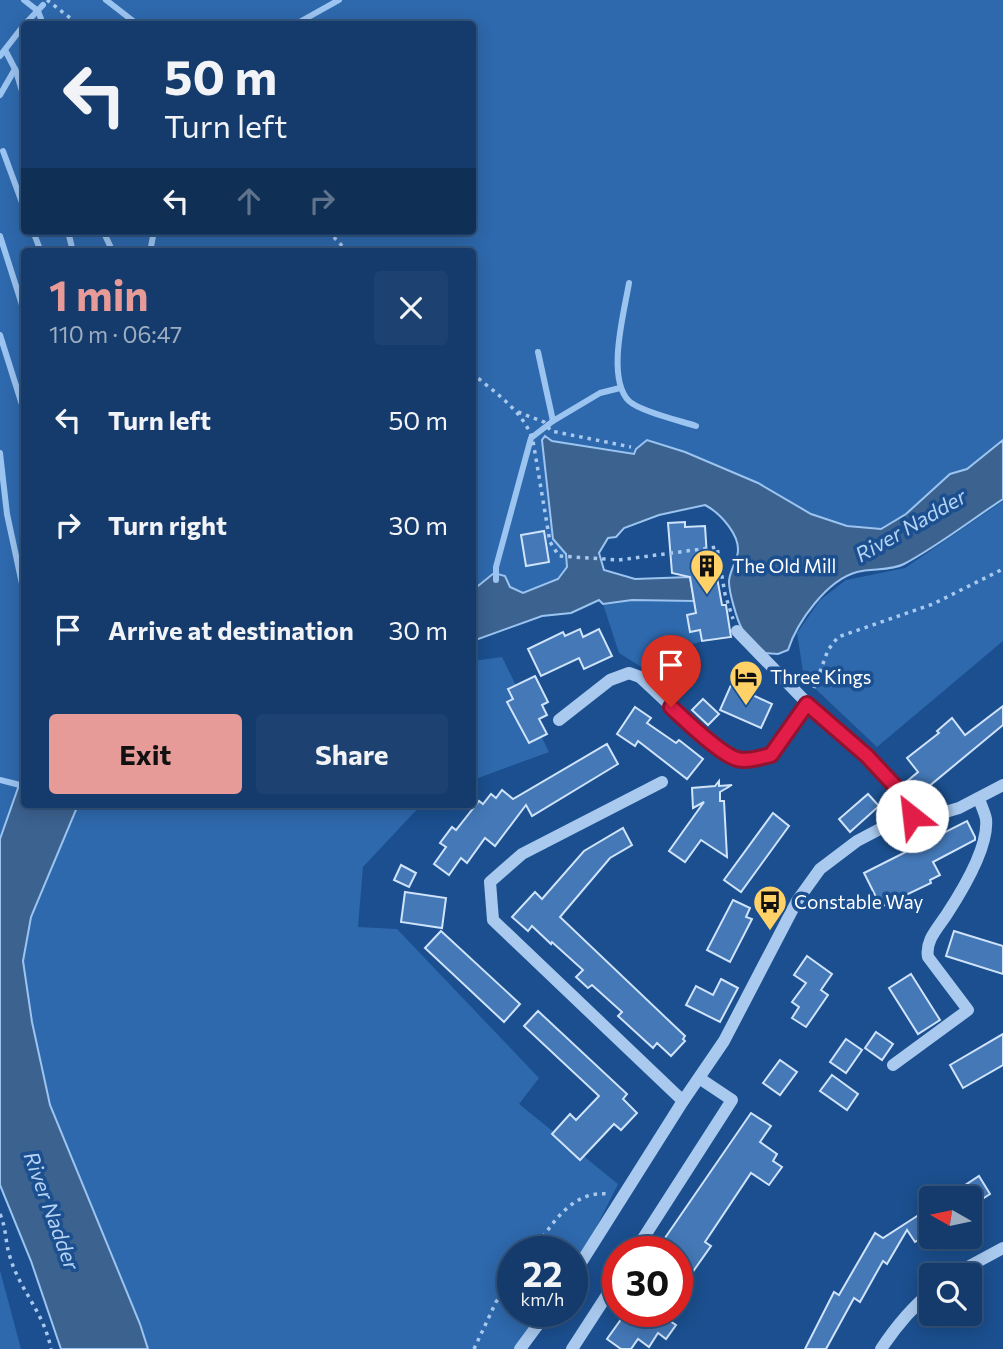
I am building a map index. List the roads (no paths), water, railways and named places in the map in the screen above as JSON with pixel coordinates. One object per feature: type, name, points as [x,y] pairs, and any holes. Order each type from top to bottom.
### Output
[{"type":"street","points":[[737,631],[807,704],[867,756],[900,790],[908,799],[912,816]]},
{"type":"street","points":[[559,720],[610,680],[629,673],[640,677],[701,734],[737,759],[752,759],[771,755],[807,704]]},
{"type":"street","points":[[662,782],[522,854],[490,882],[493,920],[683,1101]]},
{"type":"street","points":[[588,1252],[741,1012],[777,940],[820,869],[877,829],[912,816],[960,808],[1003,785]]},
{"type":"street","points":[[892,1065],[968,1010],[928,957],[927,948],[985,842],[986,819],[979,799]]},
{"type":"street","points":[[645,1236],[732,1100],[699,1078]]},
{"type":"street","points":[[975,1263],[1003,1248]]},
{"type":"street","points":[[881,1349],[919,1301]]},
{"type":"street","points":[[572,1349],[602,1303]]},
{"type":"street","points":[[520,1349],[536,1327]]},
{"type":"water","name":"River Nadder","points":[[545,436],[552,441],[634,454],[647,440],[685,452],[758,483],[811,514],[847,526],[881,529],[906,514],[950,474],[967,469],[1003,440],[1003,499],[904,564],[846,576],[824,593],[798,627],[788,650],[778,654],[764,653],[742,629],[729,582],[737,556],[737,541],[729,526],[705,505],[659,515],[624,528],[616,537],[608,538],[599,553],[604,570],[635,579],[690,577],[694,601],[632,600],[603,604],[599,600],[571,613],[542,616],[476,641],[476,588],[494,573],[505,576],[510,587],[523,593],[558,579],[567,567],[566,554],[553,539],[542,440]]},
{"type":"water","name":"River Nadder","points":[[21,780],[21,808],[77,808],[31,917],[23,961],[32,1022],[50,1105],[148,1349],[61,1349],[31,1261],[0,1185],[0,839]]},
{"type":"waterway","points":[[24,0],[38,11],[42,21]]},
{"type":"waterway","points":[[106,0],[133,21]]},
{"type":"waterway","points":[[301,21],[339,0]]},
{"type":"waterway","points":[[28,21],[43,5]]},
{"type":"waterway","points":[[0,56],[21,29]]},
{"type":"waterway","points":[[5,50],[21,88]]},
{"type":"waterway","points":[[0,95],[15,69]]},
{"type":"waterway","points":[[3,151],[21,200]]},
{"type":"waterway","points":[[35,235],[39,248]]},
{"type":"waterway","points":[[69,235],[72,248]]},
{"type":"waterway","points":[[105,235],[111,248]]},
{"type":"waterway","points":[[151,248],[153,235]]},
{"type":"waterway","points":[[0,236],[21,302]]},
{"type":"waterway","points":[[629,283],[618,345],[622,391],[634,405],[696,426]]},
{"type":"waterway","points":[[0,335],[21,402]]},
{"type":"waterway","points":[[538,352],[553,421]]},
{"type":"waterway","points":[[496,580],[496,567],[531,438],[553,421],[600,393],[620,388]]},
{"type":"waterway","points":[[0,453],[7,514],[21,579]]},
{"type":"waterway","points":[[0,780],[20,785]]},
{"type":"place","name":"The Old Mill","points":[[707,596]]},
{"type":"place","name":"Three Kings","points":[[746,707]]},
{"type":"place","name":"Constable Way","points":[[770,932]]}]
